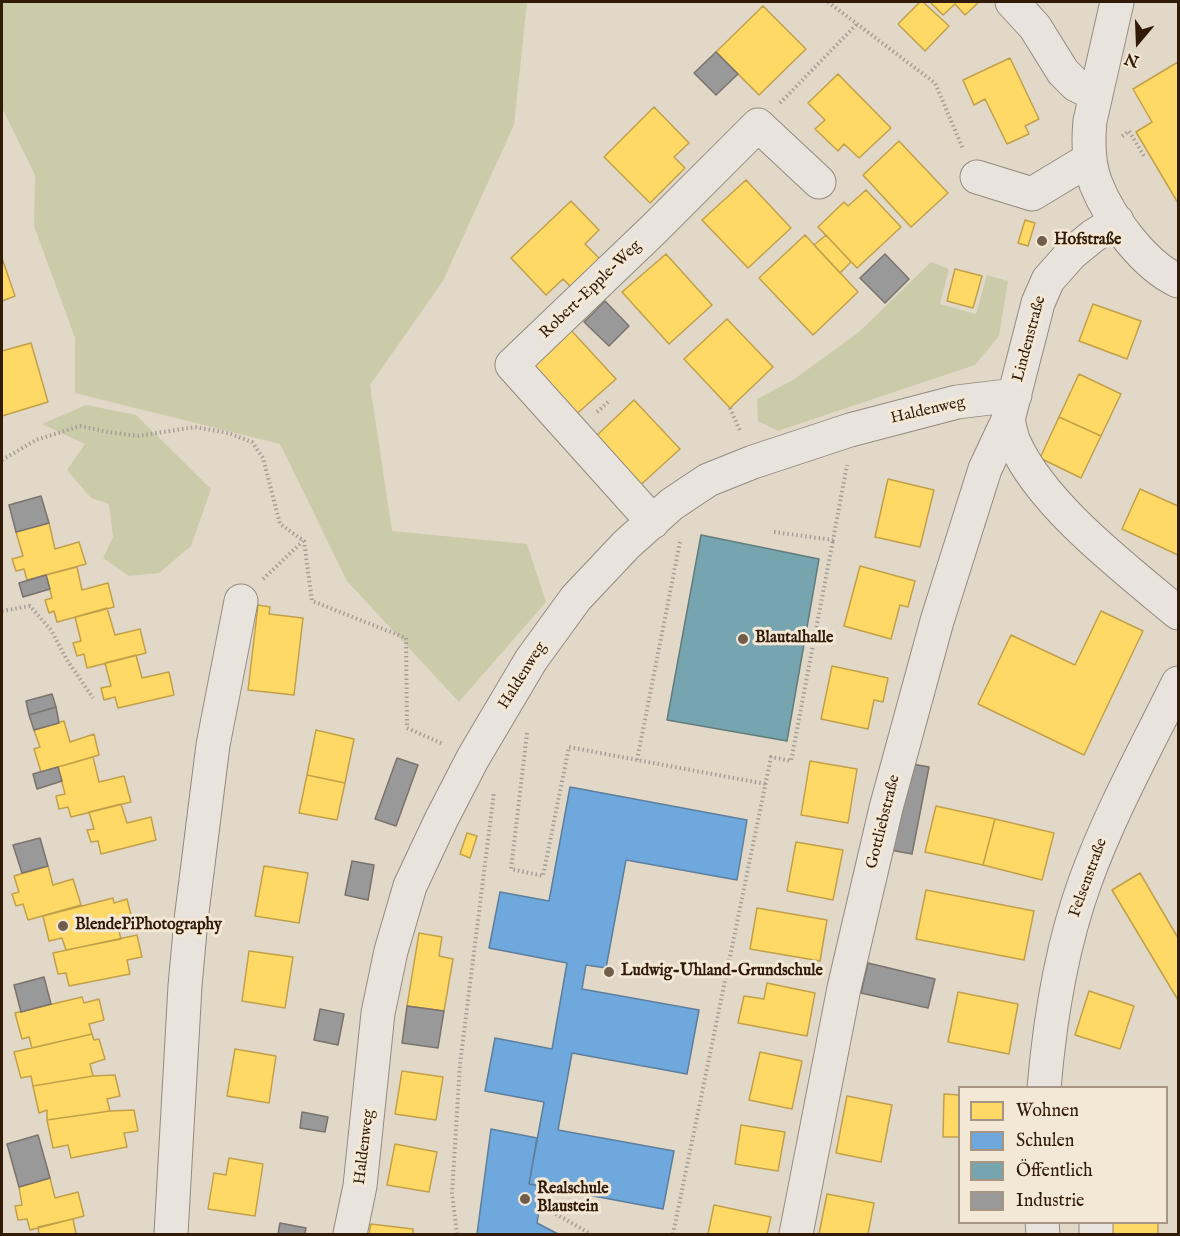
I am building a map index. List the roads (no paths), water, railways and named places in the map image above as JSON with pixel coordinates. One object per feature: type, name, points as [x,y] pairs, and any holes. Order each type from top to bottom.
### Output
[{"type":"street","points":[[1012,2],[1035,27],[1063,72],[1076,86],[1095,94]]},
{"type":"street","points":[[1117,2],[1095,94],[1088,137],[1090,159],[1096,184],[1117,221],[1142,255],[1179,281]]},
{"type":"street","name":"Robert-Epple-Weg","points":[[653,522],[512,365],[654,229],[758,124],[819,182]]},
{"type":"street","points":[[984,184],[1032,194],[1090,159]]},
{"type":"street","name":"Lindenstraße","points":[[1012,407],[1038,303],[1048,280],[1071,254],[1117,221]]},
{"type":"street","name":"Haldenweg","points":[[350,1234],[360,1186],[378,1013],[391,951],[410,886],[473,758],[531,660],[576,597],[627,544],[672,504],[708,480],[753,462],[850,430],[957,402],[1012,407]]},
{"type":"street","points":[[1012,407],[1014,442],[1029,468],[1054,500],[1089,536],[1179,613]]},
{"type":"street","name":"Gottliebstraße","points":[[796,1234],[844,988],[886,808],[944,599],[985,469],[1012,407]]},
{"type":"street","points":[[171,1234],[178,1090],[190,931],[213,746],[241,601]]},
{"type":"street","name":"Felsenstraße","points":[[1044,1086],[1048,1036],[1060,966],[1085,881],[1123,795],[1179,683]]},
{"type":"place","name":"Hofstraße","points":[[1042,241]]},
{"type":"place","name":"Blautalhalle","points":[[743,639]]},
{"type":"place","name":"BlendePiPhotography","points":[[63,926]]},
{"type":"place","name":"Ludwig-Uhland-Grundschule","points":[[609,972]]},
{"type":"place","name":"Realschule Blaustein","points":[[525,1199]]}]
